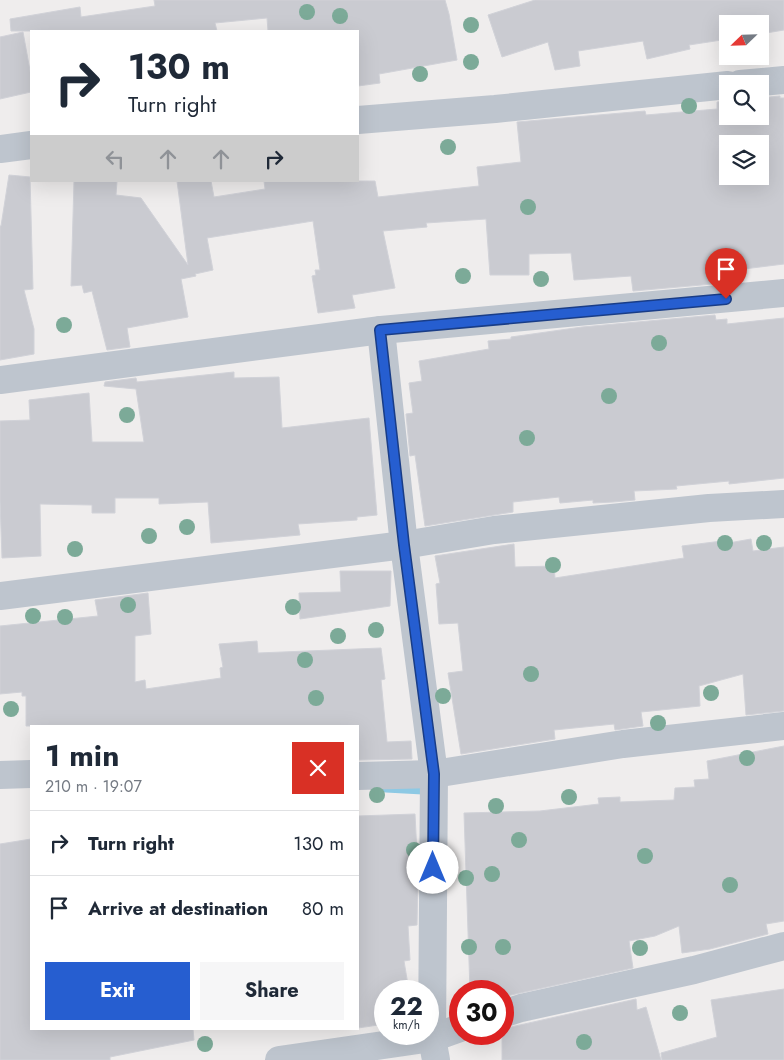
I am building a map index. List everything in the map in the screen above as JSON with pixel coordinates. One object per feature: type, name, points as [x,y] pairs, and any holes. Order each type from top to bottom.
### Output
[{"type":"street","points":[[769,81],[784,80]]},
{"type":"street","points":[[359,120],[495,109],[719,86]]},
{"type":"street","points":[[0,149],[30,145]]},
{"type":"street","points":[[0,380],[380,330],[784,294]]},
{"type":"street","points":[[380,330],[404,545],[434,774],[434,1049]]},
{"type":"street","points":[[0,596],[404,545],[513,528],[709,508],[784,504]]},
{"type":"street","points":[[359,776],[434,774],[623,744],[784,726]]},
{"type":"street","points":[[0,775],[30,774]]},
{"type":"street","points":[[514,1010],[694,970],[784,946]]},
{"type":"street","points":[[279,1060],[434,1049],[449,1037]]},
{"type":"building","points":[[154,0],[445,0],[457,60],[379,74],[380,83],[359,86],[359,30],[268,30],[267,18],[215,23],[217,30],[11,31],[10,19],[80,7],[81,17],[155,6]]},
{"type":"building","points":[[535,0],[784,0],[784,30],[769,32],[769,15],[719,15],[719,40],[689,45],[690,49],[647,59],[643,41],[578,51],[580,66],[555,70],[548,42],[502,57],[488,15]]},
{"type":"building","points":[[23,32],[30,70],[30,92],[0,99],[0,37]]},
{"type":"building","points":[[780,96],[780,98],[784,98],[784,264],[712,273],[713,284],[633,291],[631,276],[574,280],[571,253],[529,254],[529,275],[490,275],[486,219],[426,223],[427,227],[383,231],[395,288],[352,295],[355,308],[318,313],[312,276],[316,275],[315,270],[320,270],[313,221],[207,238],[213,270],[181,279],[188,317],[127,328],[130,347],[107,350],[92,291],[84,293],[82,285],[71,286],[74,182],[117,182],[116,195],[141,198],[188,265],[177,182],[211,182],[214,197],[265,189],[264,182],[375,181],[378,197],[479,186],[477,167],[521,162],[517,122],[645,111],[646,115],[717,109],[717,102],[719,102],[719,125],[769,125],[769,97]]},
{"type":"building","points":[[9,175],[30,177],[33,289],[24,290],[34,329],[34,354],[0,360],[0,226]]},
{"type":"building","points":[[715,315],[716,320],[727,319],[727,324],[784,318],[784,478],[729,484],[729,481],[676,486],[677,489],[634,491],[635,500],[613,502],[593,503],[593,500],[560,503],[559,497],[513,502],[513,512],[425,526],[415,455],[410,456],[406,414],[413,413],[409,383],[422,381],[419,361],[489,349],[488,341],[511,339],[511,337],[582,327]]},
{"type":"building","points":[[234,372],[234,378],[279,377],[282,428],[369,418],[377,515],[357,517],[357,520],[298,524],[300,535],[211,543],[208,502],[159,504],[159,498],[115,498],[115,513],[92,513],[92,505],[40,504],[41,556],[2,558],[0,421],[30,420],[29,400],[89,393],[92,442],[144,442],[136,389],[104,386],[105,382],[136,378],[137,382]]},
{"type":"building","points":[[751,539],[753,551],[784,547],[784,711],[746,715],[743,674],[699,686],[700,706],[641,712],[643,726],[615,730],[614,724],[554,730],[555,739],[461,754],[448,673],[463,671],[458,623],[439,624],[436,584],[440,583],[435,556],[514,544],[515,567],[554,566],[555,578],[684,558],[682,546],[722,541],[723,544]]},
{"type":"building","points":[[340,571],[391,571],[390,606],[300,619],[299,593],[341,592]]},
{"type":"building","points":[[148,593],[151,634],[135,636],[135,682],[145,680],[146,689],[221,678],[220,668],[223,667],[219,644],[257,641],[258,653],[381,648],[385,679],[381,680],[387,742],[411,741],[412,759],[359,760],[359,725],[26,726],[26,696],[22,696],[22,692],[0,694],[0,626],[98,616],[95,600]]},
{"type":"building","points":[[784,746],[784,921],[766,924],[768,934],[710,949],[682,953],[679,926],[655,936],[629,941],[633,968],[514,994],[514,980],[470,980],[464,813],[540,811],[599,804],[598,798],[620,797],[620,802],[674,800],[675,788],[695,787],[694,780],[709,779],[707,761]]},
{"type":"building","points":[[415,814],[418,873],[417,925],[408,926],[410,960],[404,961],[407,980],[374,980],[374,1026],[359,1028],[359,816]]},
{"type":"building","points":[[30,839],[30,1030],[193,1030],[194,1040],[110,1057],[110,1060],[0,1060],[0,844]]},
{"type":"building","points":[[784,989],[784,1060],[662,1060],[661,1053],[717,1037],[711,1000]]},
{"type":"building","points":[[636,999],[637,1010],[646,1007],[661,1060],[502,1060],[502,1045],[514,1045],[514,1026]]},
{"type":"waterway","points":[[386,788],[423,790]]},
{"type":"route","points":[[433,868],[434,774],[404,545],[380,330],[726,299]]}]
